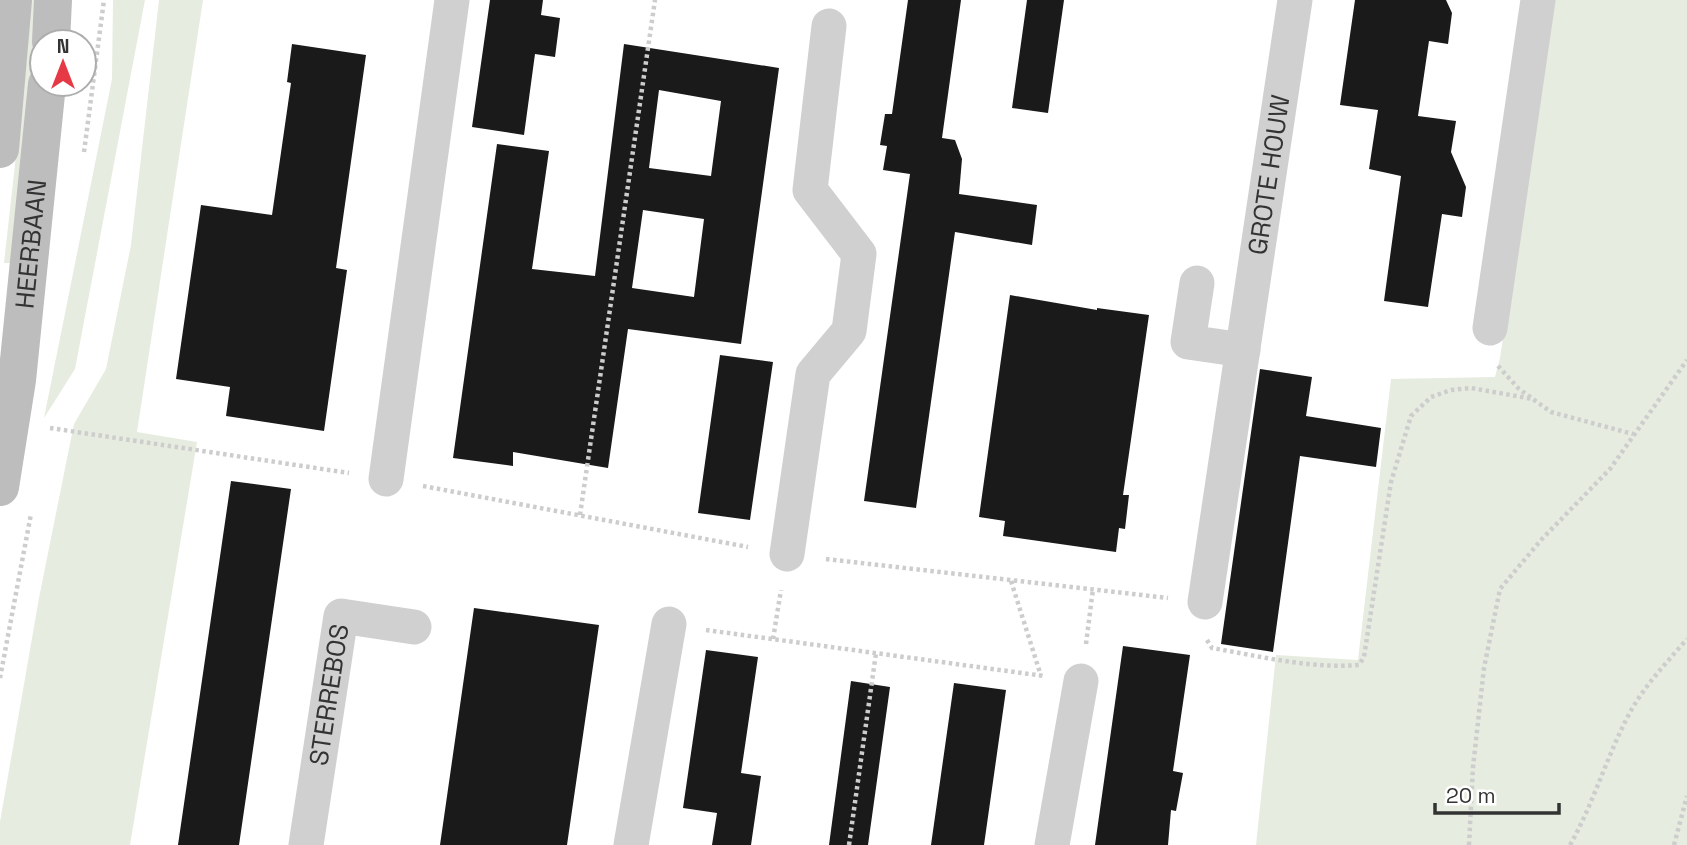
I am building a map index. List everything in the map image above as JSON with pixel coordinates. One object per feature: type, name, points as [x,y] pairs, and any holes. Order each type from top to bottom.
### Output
[{"type":"street","name":"HEERBAAN","points":[[0,149],[13,0]]},
{"type":"street","points":[[52,28],[53,0]]},
{"type":"street","points":[[386,479],[452,0]]},
{"type":"street","name":"GROTE HOUW","points":[[1205,603],[1295,0]]},
{"type":"street","points":[[1490,328],[1538,0]]},
{"type":"street","points":[[787,554],[813,374],[849,331],[859,254],[810,190],[829,26]]},
{"type":"street","name":"HEERBAAN","points":[[0,487],[17,380],[46,98]]},
{"type":"street","points":[[1197,283],[1188,342],[1243,350]]},
{"type":"street","name":"STERREBOS","points":[[306,845],[341,615],[414,627]]},
{"type":"street","points":[[632,845],[669,624]]},
{"type":"street","points":[[1052,845],[1081,681]]},
{"type":"path","points":[[580,515],[655,0]]},
{"type":"path","points":[[1490,328],[1494,362],[1532,399],[1550,412],[1633,434]]},
{"type":"path","points":[[1469,845],[1473,766],[1484,668],[1500,589],[1541,540],[1610,469],[1687,360]]},
{"type":"path","points":[[45,427],[386,479],[787,554],[1205,603],[1205,637],[1212,648],[1334,667],[1359,665],[1364,657],[1391,482],[1411,416],[1431,397],[1451,390],[1471,388],[1532,399]]},
{"type":"path","points":[[774,639],[787,554]]},
{"type":"path","points":[[1011,580],[1041,676]]},
{"type":"path","points":[[669,624],[1081,681],[1093,589]]},
{"type":"path","points":[[1570,845],[1583,822],[1614,745],[1634,706],[1654,677],[1687,639]]},
{"type":"path","points":[[849,845],[876,653]]},
{"type":"path","points":[[1674,845],[1687,796]]},
{"type":"shaded area","points":[[30,0],[42,0],[41,28],[29,28]]},
{"type":"shaded area","points":[[113,0],[145,0],[75,369],[44,418],[112,79]]},
{"type":"shaded area","points":[[159,0],[203,0],[137,432],[197,442],[130,845],[0,845],[0,822],[39,598],[74,424],[106,369],[131,245]]},
{"type":"shaded area","points":[[1555,0],[1687,0],[1687,845],[1256,845],[1276,655],[1358,660],[1391,379],[1495,377]]},
{"type":"shaded area","points":[[28,38],[28,98],[35,98],[15,263],[4,263]]},
{"type":"building","points":[[490,0],[543,0],[541,15],[560,18],[555,57],[535,54],[524,135],[472,127]]},
{"type":"building","points":[[908,0],[961,0],[942,138],[955,140],[962,159],[959,194],[1037,205],[1032,245],[955,232],[916,508],[864,501],[910,174],[883,170],[887,146],[880,145],[885,114],[892,114]]},
{"type":"building","points":[[1027,0],[1064,0],[1048,113],[1012,108]]},
{"type":"building","points":[[1355,0],[1446,0],[1452,13],[1448,44],[1429,41],[1418,116],[1456,121],[1451,152],[1466,187],[1462,217],[1442,214],[1428,307],[1384,301],[1401,176],[1369,169],[1378,110],[1340,105]]},
{"type":"building","points":[[292,44],[366,55],[336,268],[347,270],[324,431],[226,416],[230,387],[176,379],[201,205],[272,215],[291,83],[287,82]]},
{"type":"building","points":[[624,44],[779,68],[741,344],[628,329],[608,468],[513,452],[513,466],[453,458],[497,144],[549,151],[532,269],[595,276]],"holes":[[[659,90],[721,101],[711,176],[649,168]],[[643,210],[704,219],[694,297],[632,288]]]},
{"type":"building","points":[[1010,295],[1097,310],[1149,315],[1123,495],[1129,495],[1125,529],[1119,528],[1116,552],[1003,536],[1005,521],[979,517]]},
{"type":"building","points":[[720,355],[773,362],[750,520],[698,513]]},
{"type":"building","points":[[1260,369],[1312,377],[1306,416],[1381,428],[1376,467],[1300,456],[1273,652],[1221,644]]},
{"type":"building","points":[[231,481],[291,489],[239,845],[178,845]]},
{"type":"building","points":[[474,608],[599,625],[567,845],[440,845]]},
{"type":"building","points":[[1123,646],[1190,655],[1173,771],[1183,773],[1176,811],[1171,810],[1168,845],[1095,845]]},
{"type":"building","points":[[706,650],[758,657],[741,773],[761,776],[751,845],[712,845],[717,813],[683,808]]},
{"type":"building","points":[[851,681],[890,687],[868,845],[829,845]]},
{"type":"building","points":[[954,683],[1006,690],[984,845],[931,845]]}]
